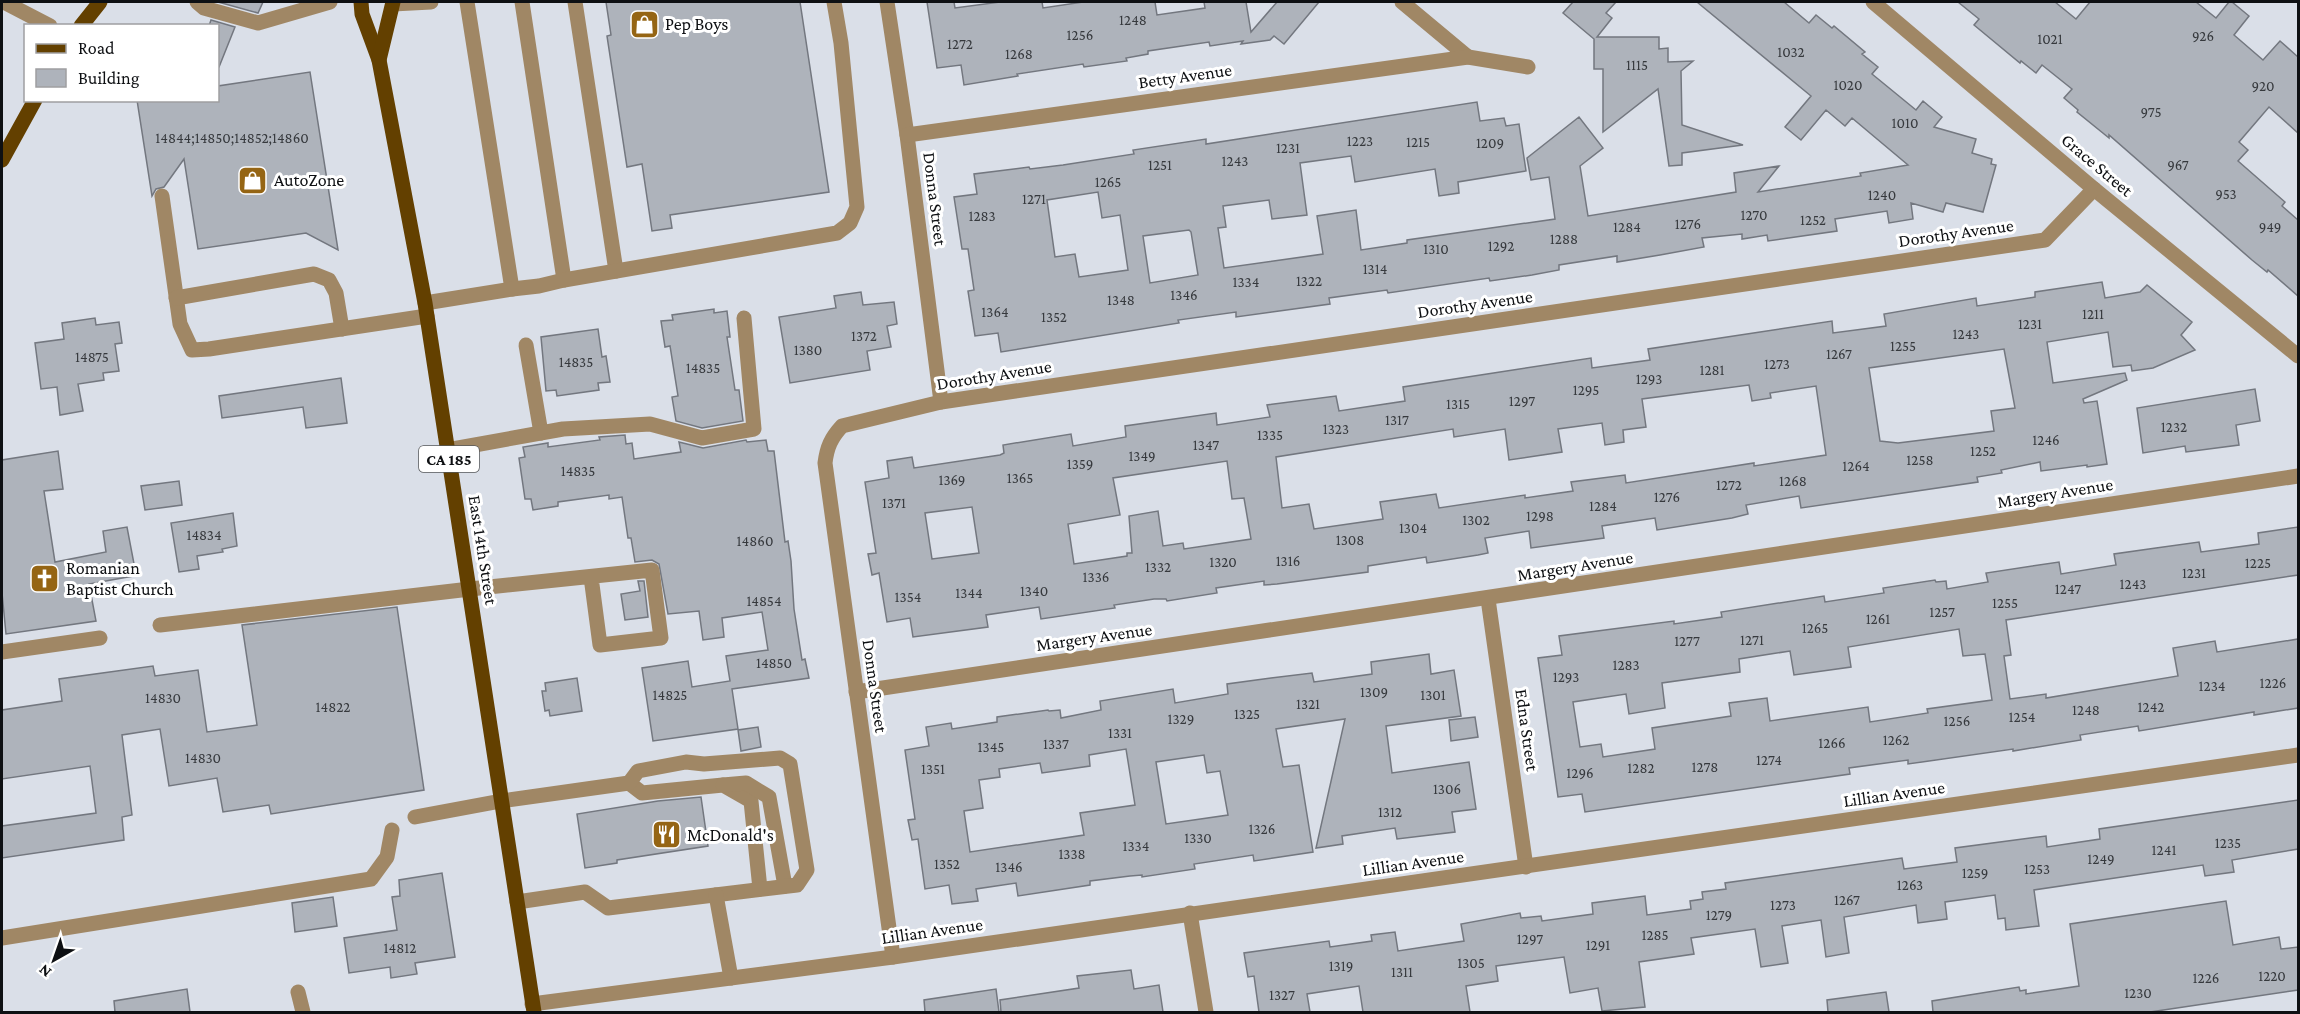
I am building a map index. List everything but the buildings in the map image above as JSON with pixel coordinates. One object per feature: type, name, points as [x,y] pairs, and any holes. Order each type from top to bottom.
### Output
[{"type":"main road","points":[[83,24],[100,2]]},
{"type":"main road","name":"East 14th Street","points":[[361,2],[362,14],[379,60],[426,310],[533,1008]]},
{"type":"main road","name":"East 14th Street","points":[[379,60],[393,3]]},
{"type":"main road","points":[[2,160],[34,102]]},
{"type":"street","points":[[4,2],[46,24]]},
{"type":"street","points":[[197,2],[204,8],[258,23],[303,5],[330,2]]},
{"type":"street","points":[[393,3],[431,2]]},
{"type":"street","points":[[467,2],[512,289]]},
{"type":"street","points":[[522,2],[564,280]]},
{"type":"street","points":[[575,2],[616,271]]},
{"type":"street","points":[[162,196],[180,324],[192,350],[342,329],[512,289],[837,233],[850,224],[857,207],[841,43],[834,2]]},
{"type":"street","name":"Donna Street","points":[[887,2],[908,135],[941,402]]},
{"type":"street","points":[[1402,2],[1468,57],[1528,67]]},
{"type":"street","name":"Grace Street","points":[[1873,2],[2094,189],[2298,356]]},
{"type":"street","name":"Betty Avenue","points":[[908,135],[1468,57]]},
{"type":"street","name":"Dorothy Avenue","points":[[842,426],[941,402],[2045,240],[2094,189]]},
{"type":"street","points":[[176,298],[314,274],[329,280],[336,292],[342,329]]},
{"type":"street","points":[[447,450],[563,429],[650,424],[702,438],[754,429],[744,318]]},
{"type":"street","points":[[526,345],[542,433]]},
{"type":"street","name":"Donna Street","points":[[842,426],[826,449],[825,463],[893,957]]},
{"type":"street","name":"Margery Avenue","points":[[856,692],[2298,476]]},
{"type":"street","points":[[160,625],[652,570],[661,638],[600,645],[591,577]]},
{"type":"street","name":"Edna Street","points":[[1488,599],[1526,867]]},
{"type":"street","points":[[2,652],[100,638]]},
{"type":"street","name":"Lillian Avenue","points":[[533,1008],[2298,755]]},
{"type":"street","points":[[415,817],[501,801],[629,783],[638,771],[686,762],[704,764],[780,758],[790,764],[807,870],[797,885],[608,908],[585,892],[517,902]]},
{"type":"street","points":[[629,783],[642,793],[746,783],[769,797],[785,886]]},
{"type":"street","points":[[723,784],[751,801],[760,889]]},
{"type":"street","points":[[2,938],[371,879],[387,857],[392,830]]},
{"type":"street","points":[[716,895],[731,978]]},
{"type":"street","points":[[1190,913],[1206,1012]]},
{"type":"street","points":[[298,992],[303,1012]]},
{"type":"place","name":"Pep Boys","points":[[644,24]]},
{"type":"place","name":"AutoZone","points":[[253,180]]},
{"type":"place","name":"Romanian Baptist Church","points":[[45,578]]},
{"type":"place","name":"McDonald's","points":[[666,835]]}]
